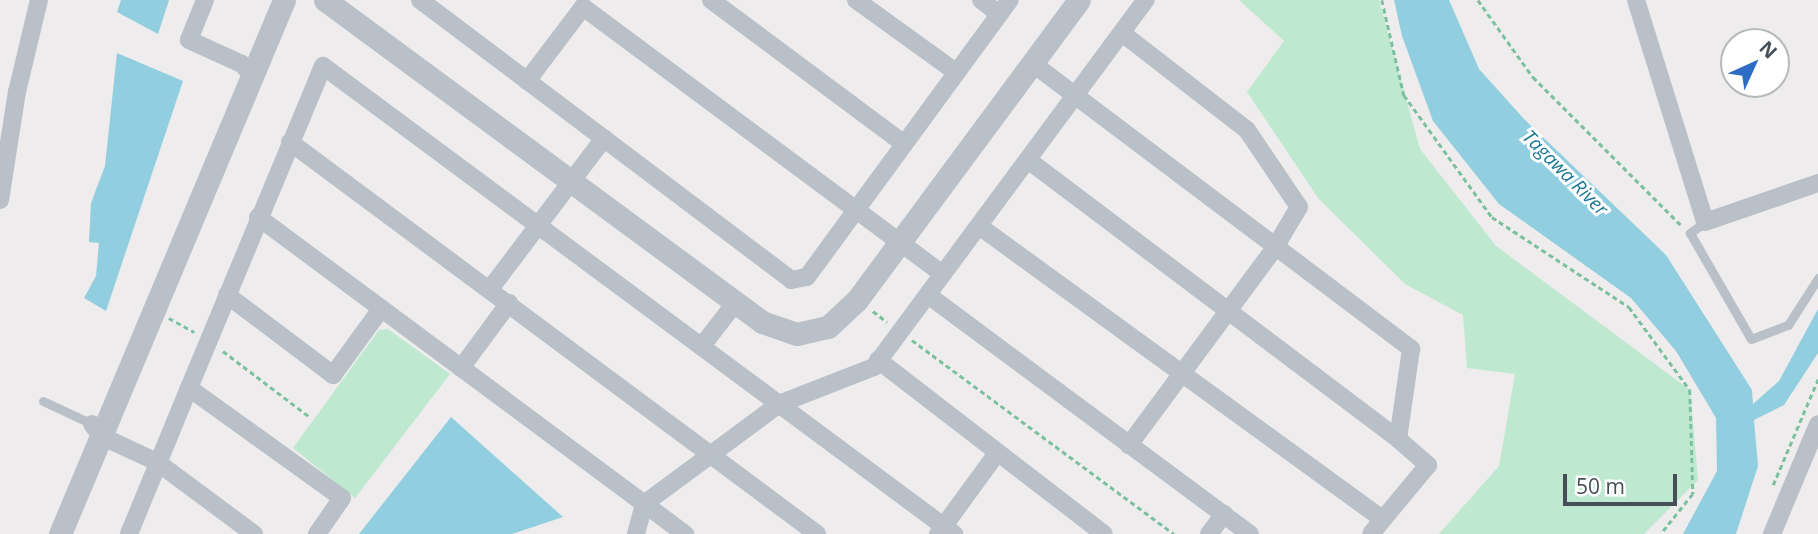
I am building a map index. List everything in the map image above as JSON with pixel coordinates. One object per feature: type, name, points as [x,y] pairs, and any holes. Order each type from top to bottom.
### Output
[{"type":"street","points":[[0,200],[17,92],[38,0]]},
{"type":"street","points":[[205,0],[189,40],[247,69]]},
{"type":"street","points":[[60,534],[97,430],[247,69],[270,0]]},
{"type":"street","points":[[247,69],[284,0]]},
{"type":"street","points":[[325,0],[762,323],[797,334],[828,327],[857,300],[898,241],[1079,0]]},
{"type":"street","points":[[420,0],[791,280],[807,277],[1004,7],[981,0]]},
{"type":"street","points":[[711,0],[903,143]]},
{"type":"street","points":[[856,0],[956,72]]},
{"type":"street","points":[[636,534],[644,504],[779,404],[874,367],[1146,0]]},
{"type":"street","points":[[1636,0],[1705,222],[1818,183]]},
{"type":"street","points":[[527,81],[583,8],[943,274]]},
{"type":"street","points":[[1122,33],[1247,130],[1299,207],[1274,249],[1129,446]]},
{"type":"street","points":[[1032,63],[1077,94],[1274,249],[1411,349],[1398,439]]},
{"type":"street","points":[[129,534],[258,217],[323,66],[702,346],[945,531],[997,453]]},
{"type":"street","points":[[490,289],[604,138]]},
{"type":"street","points":[[290,142],[817,534]]},
{"type":"street","points":[[1028,160],[1230,308],[1428,465],[1371,534]]},
{"type":"street","points":[[258,217],[685,534]]},
{"type":"street","points":[[979,226],[1383,519]]},
{"type":"street","points":[[227,295],[333,375],[382,309]]},
{"type":"street","points":[[928,295],[1250,534]]},
{"type":"street","points":[[461,368],[509,303]]},
{"type":"street","points":[[702,346],[735,303]]},
{"type":"street","points":[[878,360],[1104,534]]},
{"type":"street","points":[[189,388],[342,498],[317,534]]},
{"type":"street","points":[[1772,534],[1818,424]]},
{"type":"street","points":[[97,430],[157,462],[254,534]]},
{"type":"street","points":[[47,534],[97,430]]},
{"type":"street","points":[[1209,534],[1224,514]]},
{"type":"lane","points":[[1705,222],[1690,233],[1751,339],[1787,325],[1818,278]]},
{"type":"lane","points":[[43,401],[97,430]]},
{"type":"path","points":[[1382,0],[1404,95],[1492,217],[1629,307],[1690,390],[1693,494],[1661,534]]},
{"type":"path","points":[[1478,0],[1533,77],[1690,233]]},
{"type":"path","points":[[857,300],[1174,534]]},
{"type":"path","points":[[166,317],[208,340],[310,417]]},
{"type":"green space","points":[[1239,0],[1379,0],[1420,149],[1496,246],[1690,390],[1698,480],[1644,534],[1439,534],[1499,466],[1515,374],[1467,368],[1463,315],[1405,284],[1318,198],[1247,92],[1284,41]]},
{"type":"green space","points":[[388,329],[450,374],[355,498],[293,448],[379,330]]},
{"type":"water","points":[[121,0],[169,0],[158,34],[117,12]]},
{"type":"water","name":"Tagawa River","points":[[1394,0],[1449,0],[1479,69],[1524,119],[1666,255],[1752,390],[1753,404],[1779,381],[1818,309],[1818,353],[1784,405],[1754,420],[1758,466],[1736,534],[1683,534],[1717,471],[1716,418],[1676,351],[1631,298],[1499,204],[1433,121],[1402,36]]},
{"type":"water","points":[[117,53],[183,81],[106,311],[84,298],[96,276],[99,243],[89,242],[91,203],[105,166]]},
{"type":"water","points":[[451,417],[563,517],[512,534],[359,534]]}]
